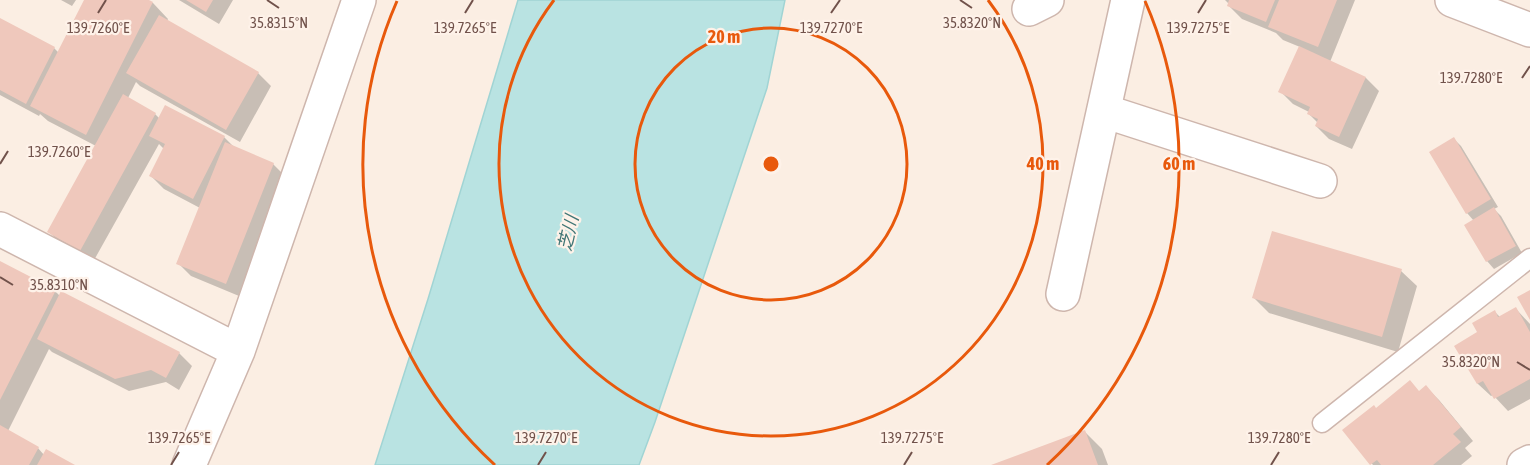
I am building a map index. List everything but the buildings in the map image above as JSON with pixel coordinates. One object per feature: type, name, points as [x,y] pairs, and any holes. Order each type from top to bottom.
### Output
[{"type":"street","points":[[189,465],[238,351],[359,0]]},
{"type":"street","points":[[1063,294],[1128,0]]},
{"type":"street","points":[[1452,0],[1530,30]]},
{"type":"street","points":[[1104,111],[1320,181]]},
{"type":"street","points":[[0,229],[238,351]]},
{"type":"street","points":[[1524,465],[1530,462]]},
{"type":"lane","points":[[1322,423],[1530,258]]},
{"type":"water","name":"芝川","points":[[518,0],[785,0],[767,88],[639,465],[375,465],[428,299]]}]
